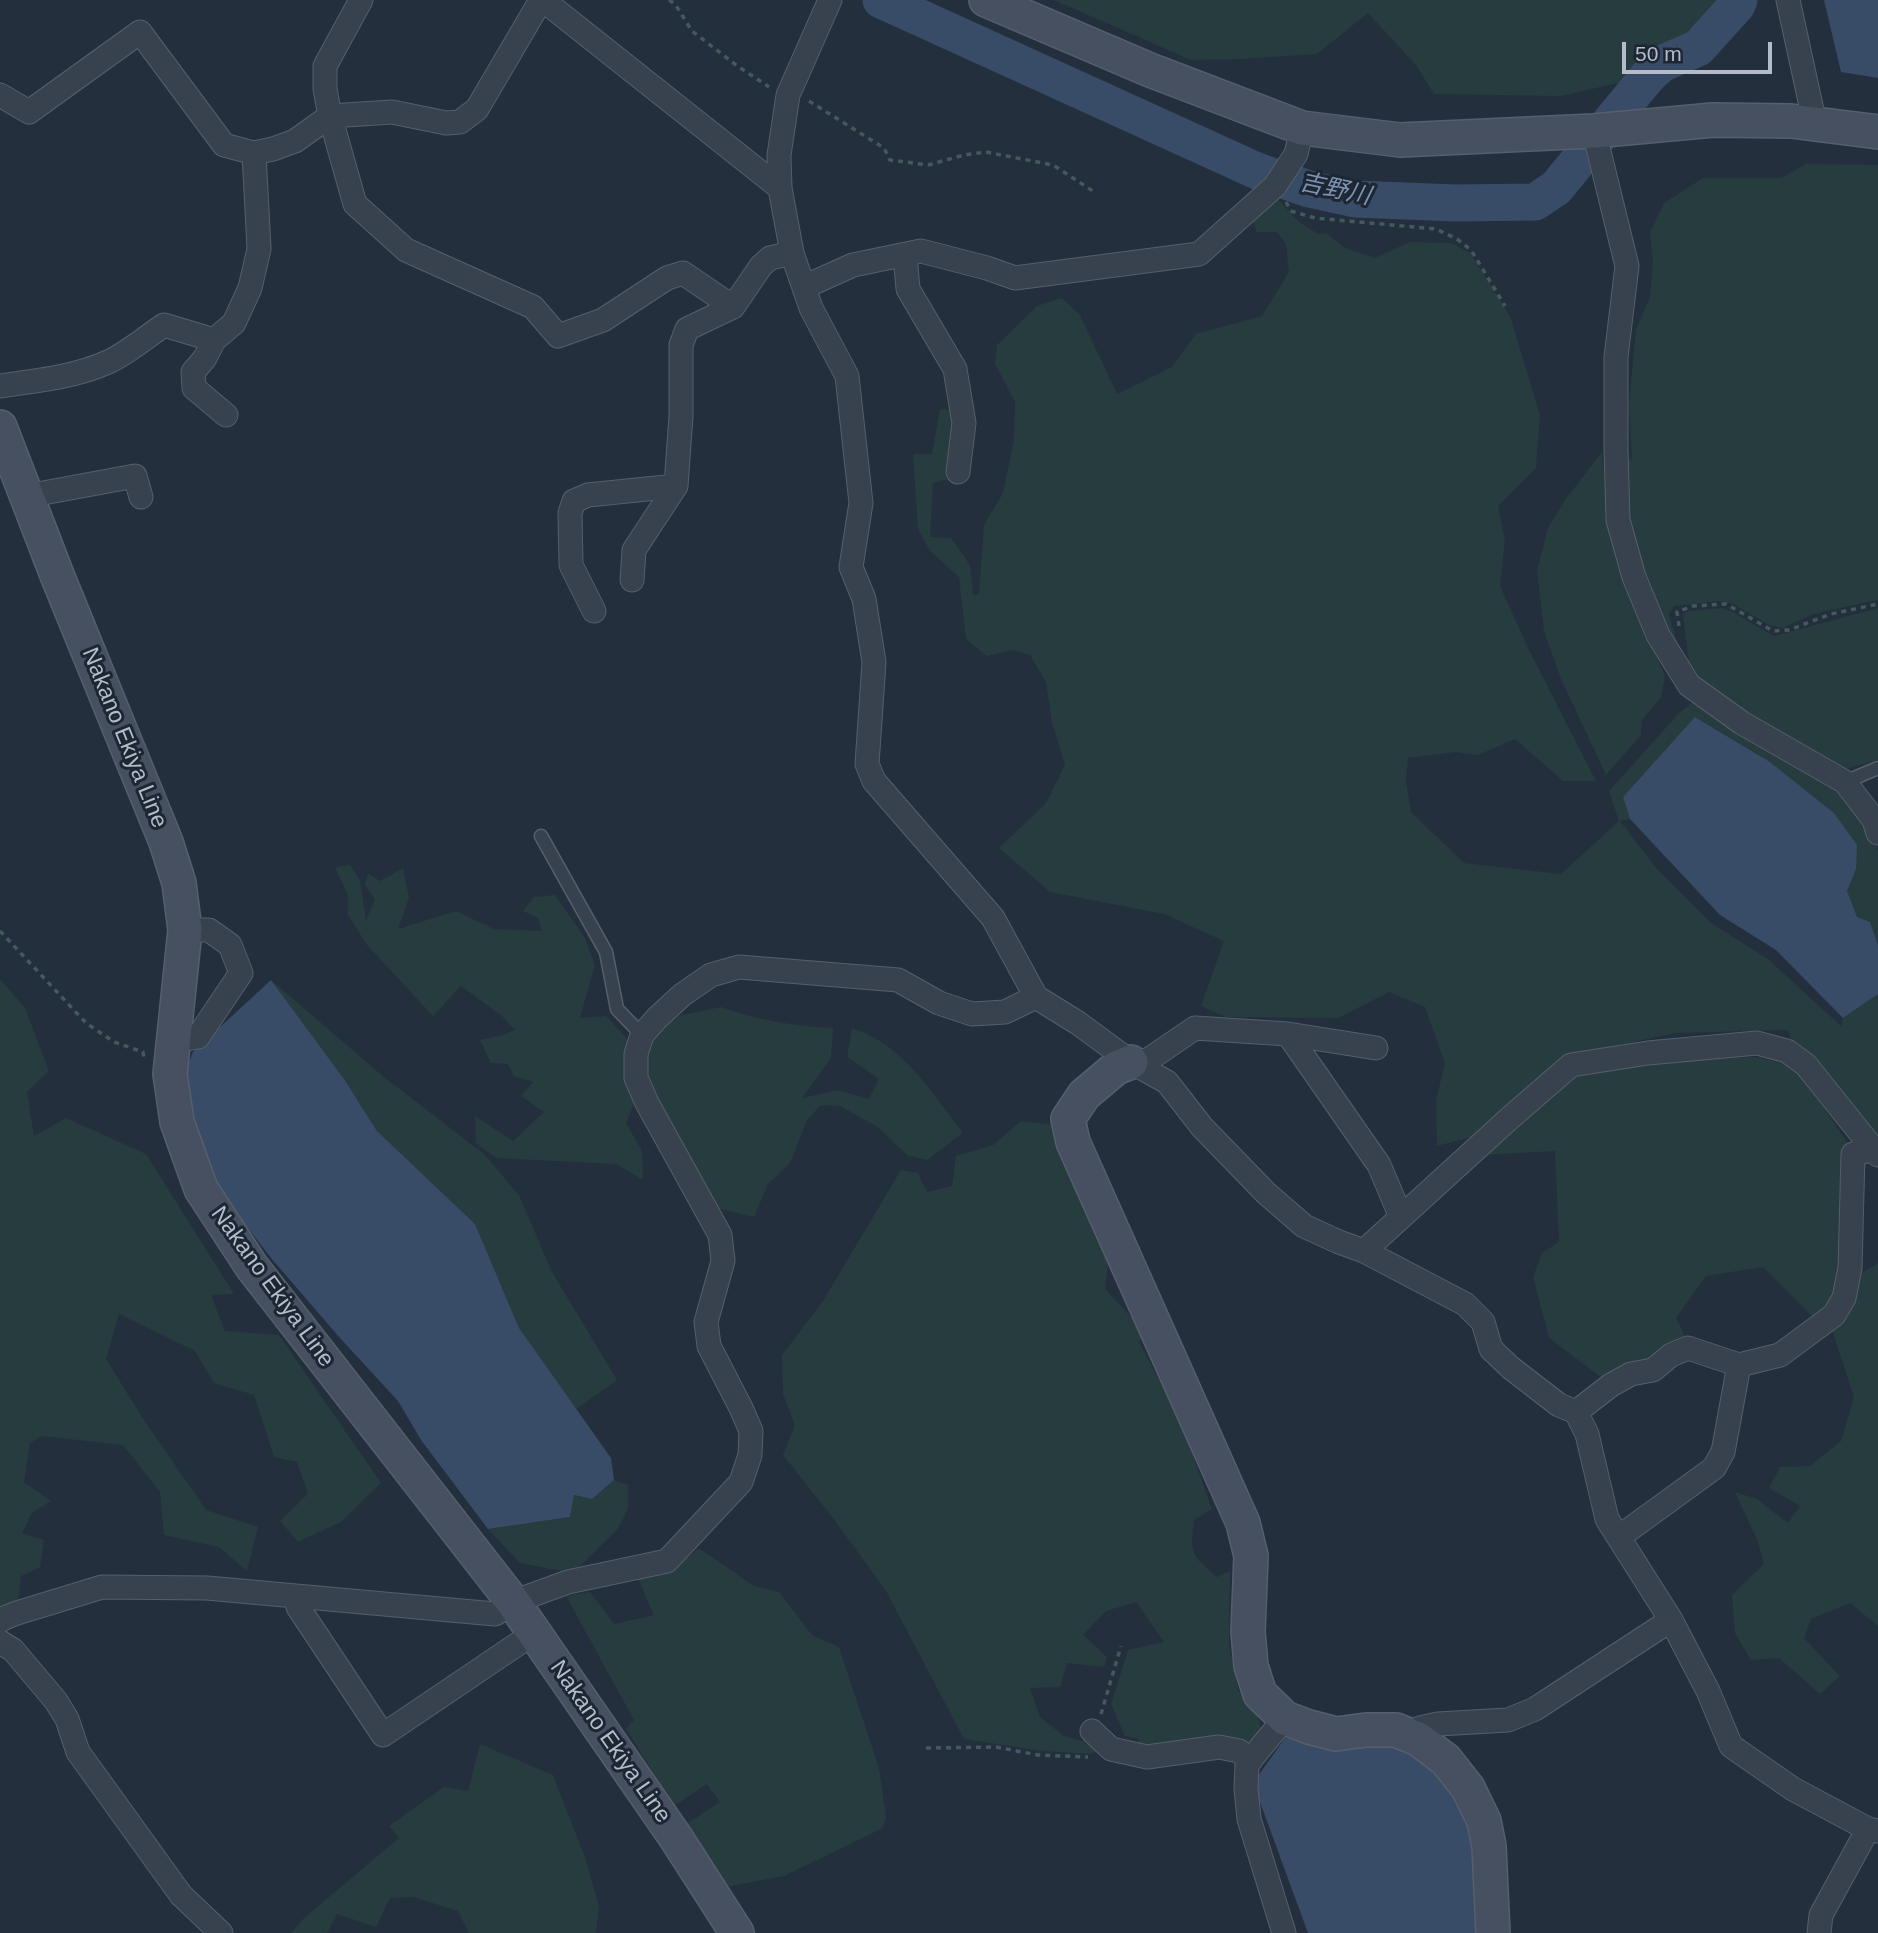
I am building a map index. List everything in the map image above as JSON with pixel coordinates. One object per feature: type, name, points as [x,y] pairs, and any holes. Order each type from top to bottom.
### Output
[{"type":"street","points":[[360,0],[325,66],[325,89],[355,204],[406,250],[533,307],[558,336],[603,320],[667,278],[683,273],[733,307]]},
{"type":"street","points":[[0,95],[29,112],[140,32],[225,145],[254,153],[272,149],[295,141],[330,116],[392,112],[446,123],[460,122],[477,109],[542,0],[780,188]]},
{"type":"street","points":[[830,0],[788,95],[779,155],[780,188],[792,253],[811,308],[847,376],[861,503],[851,567],[864,599],[874,662],[867,764],[874,781],[993,918],[1036,997],[1078,1023],[1131,1062],[1167,1082],[1202,1127],[1266,1193],[1304,1226],[1364,1251],[1465,1304],[1483,1322],[1491,1349],[1559,1405],[1576,1412],[1587,1434],[1607,1519],[1671,1620],[1708,1691],[1731,1746],[1793,1789],[1873,1830],[1821,1915],[1819,1933]]},
{"type":"street","points":[[986,0],[1150,70],[1302,128],[1400,140],[1594,131],[1713,120],[1791,121],[1878,132]]},
{"type":"street","points":[[1788,0],[1815,124]]},
{"type":"street","points":[[804,287],[853,265],[921,251],[1015,278],[1199,254],[1275,186],[1296,154],[1302,128]]},
{"type":"street","points":[[1594,131],[1627,267],[1616,357],[1616,448],[1618,520],[1634,577],[1658,635],[1689,685],[1742,723],[1844,782],[1874,820],[1878,833]]},
{"type":"street","points":[[226,415],[194,388],[193,372],[205,358],[214,340],[234,323],[250,288],[259,249],[254,153]]},
{"type":"street","points":[[632,580],[634,550],[676,486],[681,416],[681,345],[687,329],[733,307],[761,266],[770,258],[792,253]]},
{"type":"street","points":[[905,255],[908,289],[955,369],[964,423],[958,472]]},
{"type":"street","points":[[0,386],[51,379],[109,361],[164,325],[214,340]]},
{"type":"street","name":"Nakano Ekiya Line","points":[[0,427],[166,842],[179,883],[185,930],[170,1074],[177,1122],[201,1189],[252,1267],[513,1602],[676,1838],[737,1933]]},
{"type":"street","points":[[27,496],[135,476],[141,497]]},
{"type":"street","points":[[594,611],[571,565],[570,513],[574,502],[588,495],[676,486]]},
{"type":"street","points":[[174,1041],[198,1037],[241,974],[230,945],[209,930],[185,930]]},
{"type":"street","points":[[0,1622],[17,1612],[102,1587],[207,1588],[495,1614],[513,1602],[568,1581],[667,1560],[741,1482],[750,1455],[751,1431],[709,1346],[706,1322],[723,1261],[720,1234],[647,1103],[636,1078],[636,1054],[642,1035],[682,995],[711,975],[740,967],[898,979],[939,1003],[972,1014],[1005,1013],[1036,997]]},
{"type":"street","points":[[1376,1048],[1288,1034],[1195,1028],[1148,1060],[1131,1062],[1116,1068],[1084,1095],[1068,1119],[1073,1142],[1243,1523],[1251,1556],[1248,1632],[1251,1666],[1260,1694],[1285,1718],[1309,1727],[1336,1734],[1396,1730],[1418,1739],[1446,1760],[1468,1788],[1484,1821],[1489,1846],[1493,1933]]},
{"type":"street","points":[[1288,1034],[1379,1165],[1401,1217]]},
{"type":"street","points":[[1364,1251],[1511,1116],[1571,1065],[1648,1053],[1757,1043],[1787,1051],[1806,1065],[1875,1152]]},
{"type":"street","points":[[1576,1412],[1611,1385],[1631,1374],[1653,1370],[1671,1355],[1688,1348],[1739,1365],[1780,1355],[1833,1314],[1844,1298],[1850,1268],[1853,1154],[1875,1152]]},
{"type":"street","points":[[1619,1537],[1714,1468],[1723,1452],[1739,1365]]},
{"type":"street","points":[[296,1597],[298,1607],[383,1735],[534,1633]]},
{"type":"street","points":[[1412,1736],[1420,1728],[1429,1726],[1508,1720],[1535,1709],[1671,1620]]},
{"type":"street","points":[[0,1642],[13,1650],[56,1701],[67,1719],[78,1752],[181,1895],[221,1933]]},
{"type":"street","points":[[1284,1933],[1249,1819],[1246,1788],[1247,1764],[1285,1718]]},
{"type":"street","points":[[1097,1722],[1111,1749],[1121,1752],[1147,1757],[1219,1747],[1239,1751],[1251,1760]]},
{"type":"lane","points":[[1844,782],[1878,768]]},
{"type":"lane","points":[[541,836],[606,952],[617,1009],[642,1035]]},
{"type":"path","points":[[669,0],[675,4],[692,31],[736,65],[780,95],[804,99],[884,148],[890,160],[928,165],[986,152],[1053,165],[1096,193]]},
{"type":"path","points":[[1275,186],[1291,211],[1303,215],[1436,229],[1457,239],[1471,250],[1505,306]]},
{"type":"path","points":[[1678,668],[1683,660],[1677,612],[1693,606],[1726,604],[1773,631],[1789,630],[1832,614],[1878,604]]},
{"type":"path","points":[[0,931],[86,1023],[114,1042],[143,1052],[144,1063]]},
{"type":"path","points":[[1097,1722],[1121,1646]]},
{"type":"path","points":[[926,1748],[996,1747],[1038,1755],[1104,1757],[1121,1752]]},
{"type":"green space","points":[[1054,0],[1719,0],[1700,29],[1631,80],[1561,96],[1434,94],[1416,65],[1368,13],[1317,54],[1191,60]]},
{"type":"green space","points":[[1806,164],[1878,165],[1878,600],[1813,614],[1783,628],[1769,625],[1733,604],[1719,601],[1674,606],[1669,615],[1680,651],[1676,653],[1625,527],[1626,460],[1632,459],[1629,404],[1636,329],[1650,297],[1653,263],[1650,232],[1664,203],[1703,178],[1781,178]]},
{"type":"green space","points":[[1277,198],[1299,222],[1318,234],[1326,233],[1345,248],[1375,258],[1410,242],[1451,243],[1470,253],[1510,316],[1540,415],[1536,468],[1498,506],[1505,540],[1500,586],[1528,648],[1596,781],[1563,781],[1515,739],[1478,755],[1455,752],[1408,758],[1406,781],[1411,812],[1464,863],[1561,874],[1619,821],[1609,791],[1679,713],[1696,700],[1837,789],[1874,838],[1878,851],[1878,945],[1870,923],[1857,917],[1846,891],[1856,869],[1834,813],[1770,762],[1696,717],[1623,797],[1630,819],[1620,821],[1656,868],[1711,923],[1768,959],[1841,1026],[1843,1018],[1878,994],[1878,1145],[1793,1045],[1788,1030],[1674,1033],[1564,1058],[1486,1133],[1437,1146],[1436,1100],[1445,1063],[1425,1007],[1389,992],[1338,1018],[1226,1017],[1201,1006],[1224,941],[1164,914],[1050,892],[999,848],[1046,803],[1065,765],[1052,723],[1046,682],[1030,655],[1013,650],[987,656],[966,639],[959,577],[930,551],[918,529],[913,454],[932,454],[940,409],[956,410],[956,447],[949,479],[933,483],[930,537],[951,538],[970,565],[973,595],[979,594],[984,525],[1003,493],[1014,440],[1015,402],[995,364],[997,345],[1037,306],[1062,298],[1080,315],[1117,394],[1172,367],[1196,334],[1262,316],[1289,272],[1286,244],[1277,232],[1257,232],[1251,216]]},
{"type":"green space","points":[[1602,452],[1610,537],[1628,590],[1665,676],[1661,697],[1642,720],[1641,735],[1606,775],[1561,679],[1544,631],[1537,570],[1548,528],[1565,500]]},
{"type":"green space","points":[[1721,608],[1774,636],[1878,608],[1878,760],[1839,771],[1733,707],[1704,682],[1689,665],[1683,614],[1688,611]]},
{"type":"green space","points":[[350,865],[360,880],[366,920],[375,900],[365,885],[368,874],[380,881],[403,868],[409,898],[398,929],[456,911],[494,929],[542,931],[538,918],[523,911],[534,897],[555,895],[585,938],[595,965],[580,1018],[606,1016],[632,1044],[636,1099],[626,1123],[642,1151],[643,1180],[616,1164],[496,1158],[476,1143],[475,1116],[513,1141],[544,1112],[521,1096],[533,1082],[514,1076],[508,1064],[491,1063],[480,1040],[515,1030],[502,1016],[461,986],[433,1016],[367,945],[348,915],[348,896],[335,867]]},
{"type":"green space","points":[[0,979],[25,1008],[49,1071],[27,1092],[34,1136],[66,1118],[146,1154],[234,1294],[211,1295],[225,1331],[279,1335],[381,1483],[341,1522],[298,1542],[280,1521],[308,1494],[297,1462],[274,1457],[254,1395],[214,1383],[195,1351],[119,1314],[106,1359],[206,1510],[258,1527],[247,1571],[219,1547],[164,1535],[160,1492],[123,1445],[42,1436],[30,1443],[24,1482],[51,1501],[32,1513],[22,1533],[44,1540],[40,1567],[21,1576],[18,1605],[0,1613]]},
{"type":"green space","points":[[271,980],[384,1077],[484,1154],[519,1195],[552,1272],[617,1380],[575,1410],[519,1328],[475,1224],[377,1131],[344,1079]]},
{"type":"green space","points":[[721,1007],[776,1022],[833,1028],[831,1058],[802,1098],[838,1090],[869,1099],[879,1079],[847,1057],[852,1028],[870,1035],[915,1072],[963,1133],[927,1160],[907,1155],[878,1127],[840,1106],[821,1105],[807,1120],[790,1163],[768,1184],[754,1217],[717,1208],[647,1080],[645,1055],[654,1031],[668,1018]]},
{"type":"green space","points":[[1756,1057],[1795,1065],[1849,1145],[1840,1294],[1813,1317],[1763,1267],[1706,1276],[1676,1318],[1687,1341],[1606,1381],[1549,1338],[1533,1277],[1542,1253],[1559,1242],[1555,1151],[1482,1155],[1581,1069],[1631,1063]]},
{"type":"green space","points":[[1021,1121],[1061,1126],[1111,1238],[1105,1289],[1145,1332],[1139,1342],[1181,1422],[1212,1509],[1194,1520],[1194,1553],[1217,1577],[1230,1571],[1229,1644],[1238,1690],[1257,1711],[1261,1729],[1257,1743],[1250,1748],[1247,1742],[1220,1740],[1138,1749],[1139,1739],[1125,1736],[1111,1704],[1128,1650],[1164,1642],[1136,1602],[1106,1611],[1083,1635],[1107,1657],[1104,1667],[1067,1663],[1060,1687],[1030,1688],[1040,1717],[1064,1736],[1086,1742],[1099,1751],[1090,1754],[1042,1751],[964,1739],[886,1591],[783,1455],[795,1425],[783,1394],[782,1355],[823,1301],[901,1170],[918,1173],[927,1192],[952,1186],[956,1156],[993,1145]]},
{"type":"green space","points":[[1878,1263],[1878,1626],[1850,1603],[1811,1619],[1804,1638],[1840,1676],[1820,1694],[1779,1658],[1751,1660],[1735,1633],[1732,1595],[1764,1564],[1758,1542],[1735,1492],[1757,1499],[1788,1523],[1800,1506],[1769,1488],[1780,1467],[1810,1466],[1841,1441],[1854,1397],[1831,1327],[1855,1277]]},
{"type":"green space","points":[[614,1480],[628,1485],[628,1509],[617,1530],[573,1573],[520,1563],[488,1529],[570,1517],[574,1495],[592,1499]]},
{"type":"green space","points":[[699,1548],[754,1586],[779,1592],[812,1635],[839,1647],[879,1768],[886,1816],[883,1828],[784,1876],[726,1887],[688,1823],[720,1802],[707,1784],[674,1806],[626,1729],[634,1720],[566,1596],[590,1592],[614,1624],[654,1615],[638,1579],[672,1570]]},
{"type":"green space","points":[[480,1744],[553,1775],[586,1860],[599,1907],[596,1933],[469,1933],[458,1911],[413,1897],[390,1898],[376,1927],[337,1914],[327,1933],[291,1933],[304,1918],[399,1838],[389,1826],[444,1787],[468,1791]]},
{"type":"water","points":[[1824,0],[1878,0],[1878,78],[1841,72]]},
{"type":"water","points":[[1695,717],[1770,762],[1834,813],[1857,845],[1856,869],[1847,891],[1857,917],[1870,922],[1878,945],[1878,994],[1843,1018],[1776,950],[1720,915],[1630,819],[1623,797]]},
{"type":"water","points":[[271,980],[344,1079],[377,1131],[475,1224],[519,1328],[611,1458],[614,1480],[592,1499],[574,1495],[570,1517],[488,1529],[421,1440],[398,1401],[271,1258],[210,1172],[195,1131],[187,1067],[193,1052]]},
{"type":"water","points":[[1285,1738],[1358,1746],[1392,1746],[1421,1759],[1446,1784],[1463,1812],[1473,1839],[1479,1933],[1308,1933],[1253,1783]]},
{"type":"waterway","name":"吉野川","points":[[881,0],[1257,171],[1309,189],[1355,199],[1455,203],[1535,202],[1556,188],[1649,75],[1661,64],[1698,48],[1739,0]]}]
